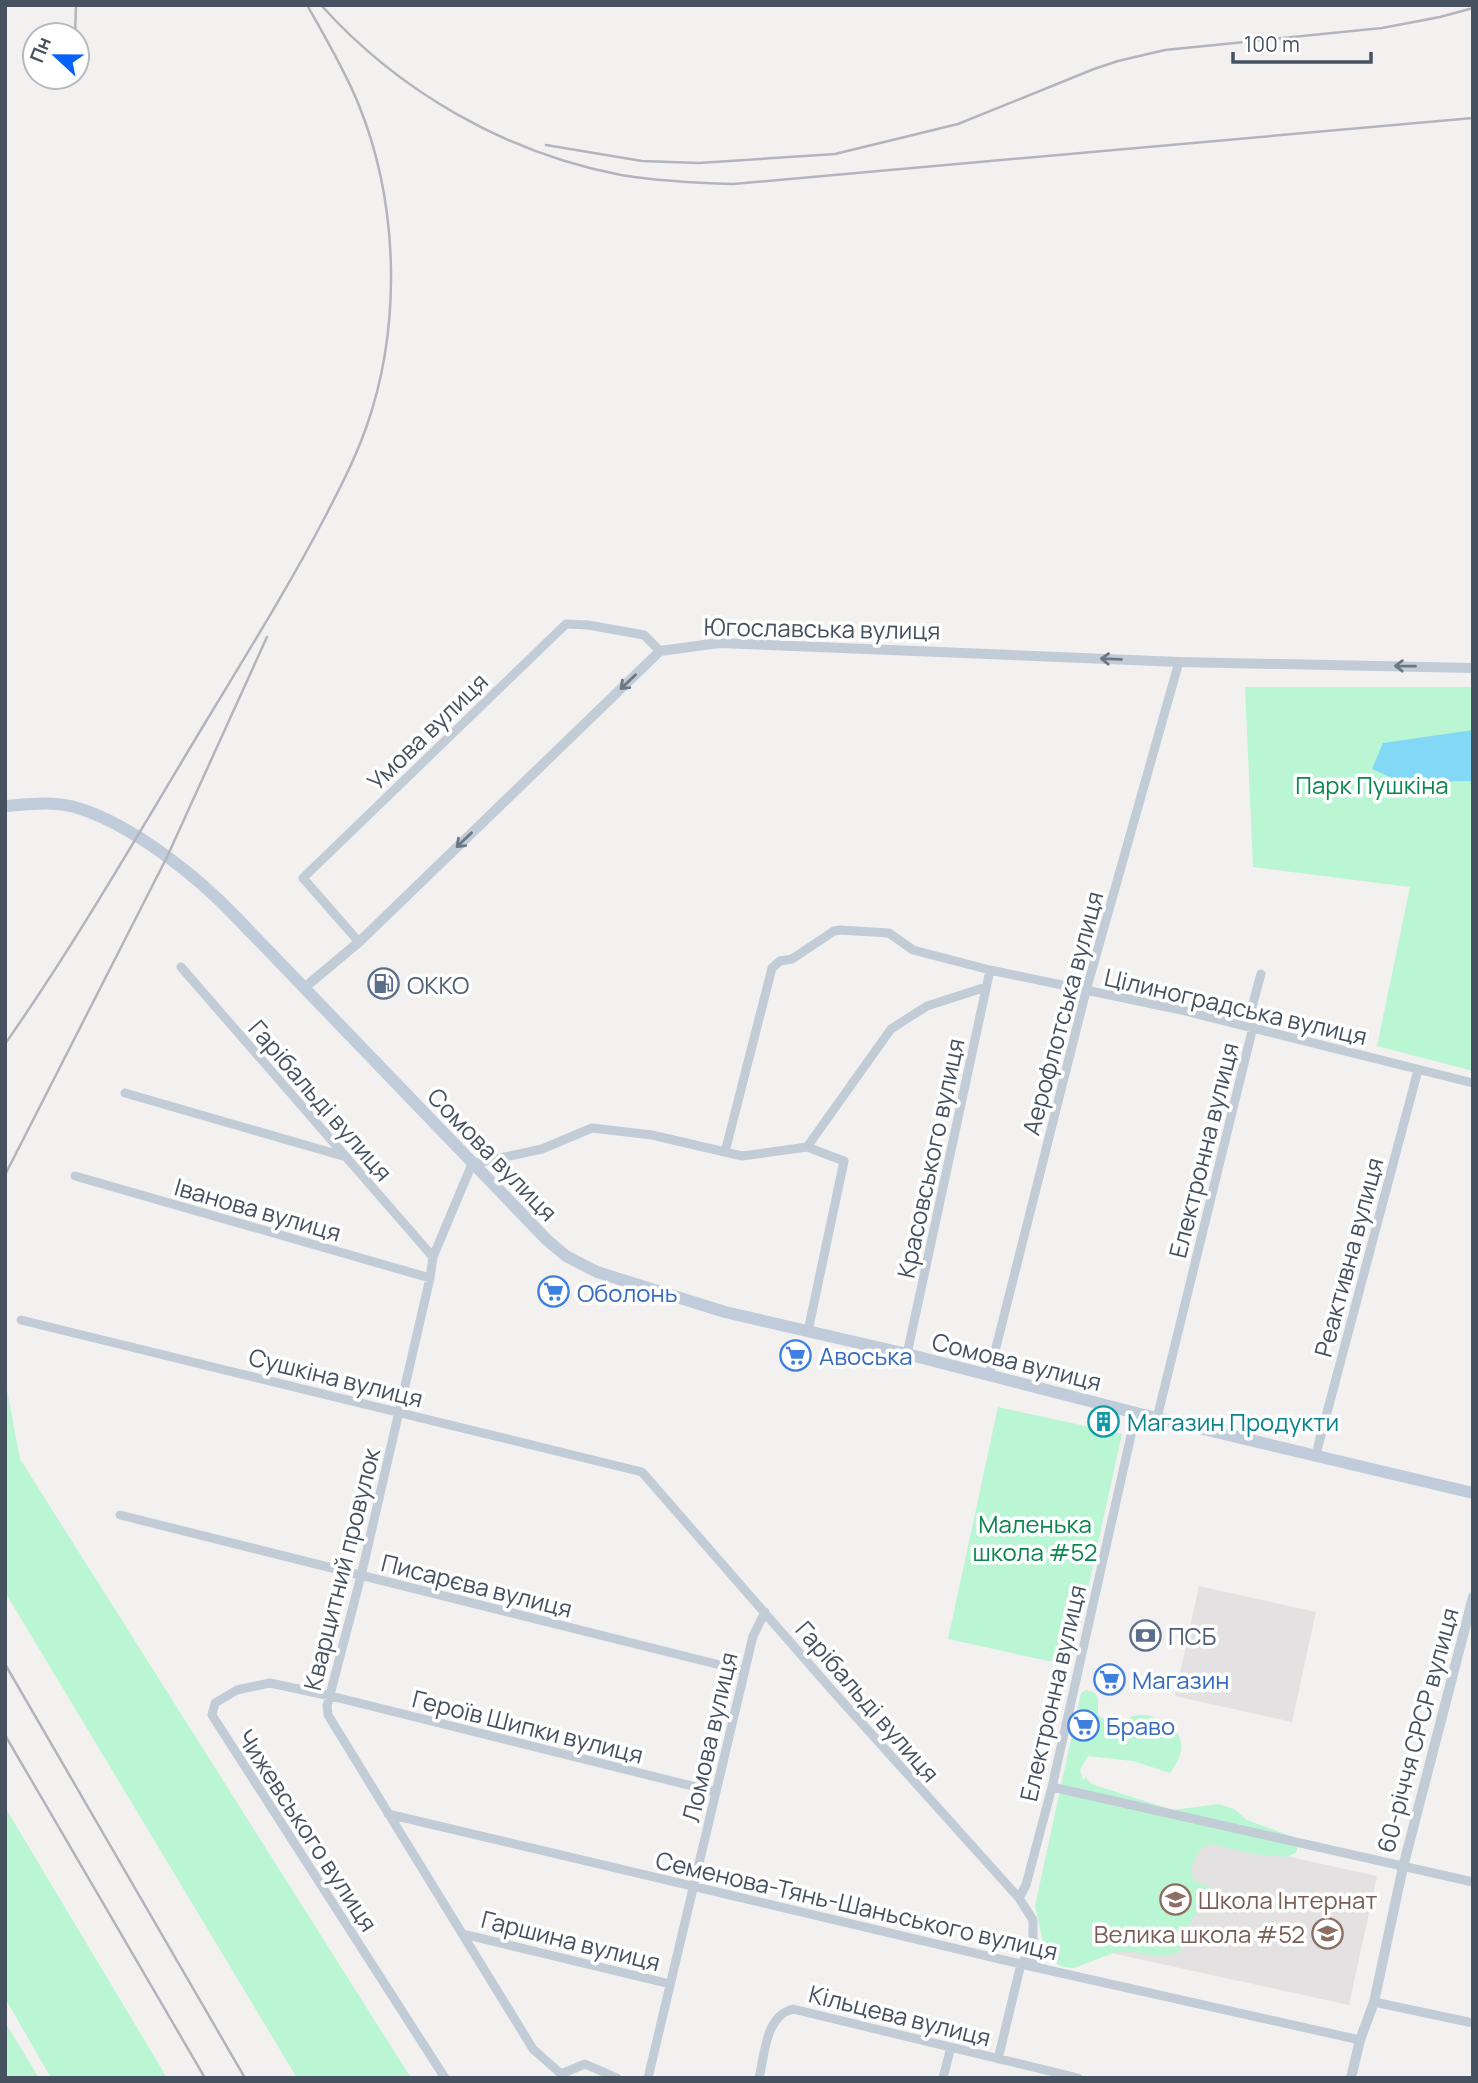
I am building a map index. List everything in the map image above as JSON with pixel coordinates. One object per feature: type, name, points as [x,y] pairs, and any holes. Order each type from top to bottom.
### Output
[{"type":"main road","name":"Сомова вулиця","points":[[5,806],[45,802],[80,808],[136,837],[194,876],[547,1240],[566,1256],[597,1272],[725,1312],[1473,1493]]},
{"type":"street","name":"Умова вулиця","points":[[359,942],[303,878],[566,624],[644,635],[660,651]]},
{"type":"street","name":"Югославська вулиця","points":[[660,651],[719,643],[1180,662],[1473,668]]},
{"type":"street","points":[[304,988],[359,942],[660,651]]},
{"type":"street","name":"Аерофлотська вулиця","points":[[989,1375],[1086,991],[1180,662]]},
{"type":"street","name":"Цілиноградська вулиця","points":[[725,1152],[772,968],[776,963],[792,959],[834,931],[840,930],[890,933],[913,950],[990,970],[1253,1027],[1473,1083]]},
{"type":"street","name":"Гарібальді вулиця","points":[[181,967],[433,1257]]},
{"type":"street","name":"Красовського вулиця","points":[[907,1354],[990,970]]},
{"type":"street","name":"Електронна вулиця","points":[[1157,1418],[1253,1027],[1250,1014],[1261,974]]},
{"type":"street","points":[[807,1147],[891,1028],[927,1006],[986,987]]},
{"type":"street","name":"Реактивна вулиця","points":[[1316,1454],[1418,1070]]},
{"type":"street","points":[[125,1093],[344,1157]]},
{"type":"street","points":[[472,1164],[542,1149],[592,1128],[652,1135],[742,1156],[807,1147],[844,1161],[808,1331]]},
{"type":"street","name":"Кварцитний провулок","points":[[472,1164],[433,1257],[328,1715],[533,2049],[557,2076],[585,2064],[617,2078]]},
{"type":"street","name":"Іванова вулиця","points":[[75,1176],[430,1278]]},
{"type":"street","name":"Сушкіна вулиця","points":[[21,1320],[642,1472]]},
{"type":"street","name":"Електронна вулиця","points":[[1019,1898],[1026,1885],[1052,1787],[1136,1413]]},
{"type":"street","name":"Гарібальді вулиця","points":[[642,1472],[831,1689],[1019,1898],[1033,1920],[1033,1950],[1037,1966]]},
{"type":"street","name":"Писарєва вулиця","points":[[120,1515],[744,1671]]},
{"type":"street","name":"60-річчя СРСР вулиця","points":[[1351,2078],[1360,2040],[1374,2002],[1403,1867],[1473,1597]]},
{"type":"street","name":"Ломова вулиця","points":[[651,2077],[670,1984],[752,1636],[765,1612]]},
{"type":"street","name":"Чижевського вулиця","points":[[331,1696],[270,1683],[237,1690],[215,1703],[212,1715],[445,2078]]},
{"type":"street","name":"Героїв Шипки вулиця","points":[[331,1696],[716,1793]]},
{"type":"street","points":[[1052,1787],[1473,1882]]},
{"type":"street","name":"Семенова-Тянь-Шаньського вулиця","points":[[388,1814],[1021,1964],[1360,2040]]},
{"type":"street","name":"Гаршина вулиця","points":[[463,1934],[670,1984]]},
{"type":"street","points":[[998,2059],[1021,1964],[1033,1950]]},
{"type":"street","points":[[1374,2002],[1473,2023]]},
{"type":"street","name":"Кільцева вулиця","points":[[760,2078],[772,2024],[783,2011],[793,2009],[1078,2078]]},
{"type":"street","points":[[943,2078],[951,2047]]},
{"type":"shaded area","points":[[1199,1586],[1316,1612],[1292,1722],[1175,1696]]},
{"type":"shaded area","name":"Школа Інтернат","points":[[1071,1809],[1377,1876],[1349,2005],[1043,1938]]},
{"type":"green space","name":"Парк Пушкіна","points":[[1245,687],[1473,687],[1473,1071],[1377,1046],[1410,887],[1253,867]]},
{"type":"green space","points":[[5,1379],[20,1459],[411,2078],[297,2078],[5,1592]]},
{"type":"green space","name":"Маленька школа #52","points":[[998,1407],[1122,1434],[1071,1666],[948,1639]]},
{"type":"green space","points":[[1086,1690],[1095,1693],[1098,1698],[1098,1714],[1101,1718],[1118,1723],[1137,1715],[1146,1715],[1160,1720],[1179,1736],[1181,1750],[1170,1773],[1133,1761],[1088,1756],[1080,1770],[1083,1780],[1086,1777],[1091,1784],[1173,1810],[1219,1804],[1234,1809],[1247,1820],[1296,1838],[1299,1842],[1296,1853],[1286,1857],[1253,1854],[1210,1844],[1200,1849],[1192,1865],[1192,1876],[1195,1881],[1210,1887],[1218,1895],[1216,1900],[1193,1918],[1187,1937],[1177,1954],[1155,1956],[1116,1952],[1074,1968],[1063,1967],[1052,1961],[1045,1952],[1035,1906],[1081,1693]]},
{"type":"green space","points":[[5,1807],[167,2078],[51,2078],[5,1998]]},
{"type":"green space","points":[[5,2022],[39,2078],[5,2078]]},
{"type":"water","points":[[1473,730],[1473,781],[1401,782],[1372,769],[1383,743]]},
{"type":"railway","points":[[75,21],[76,5]]},
{"type":"railway","points":[[5,1044],[108,885],[267,621],[325,517],[352,462],[378,389],[386,348],[391,265],[382,182],[372,141],[358,103],[307,5]]},
{"type":"railway","points":[[321,5],[385,65],[420,91],[496,134],[578,165],[621,175],[663,180],[733,184],[1473,118]]},
{"type":"railway","points":[[546,145],[642,161],[699,163],[835,154],[958,124],[1094,69],[1165,50],[1382,28],[1473,8]]},
{"type":"railway","points":[[5,1175],[167,857],[267,637]]},
{"type":"railway","points":[[5,1664],[245,2078]]},
{"type":"railway","points":[[5,1735],[205,2078]]},
{"type":"place","name":"ОККО","points":[[384,984]]},
{"type":"place","name":"Оболонь","points":[[554,1292]]},
{"type":"place","name":"Авоська","points":[[796,1355]]},
{"type":"place","name":"Магазин Продукти","points":[[1104,1421]]},
{"type":"place","name":"ПСБ","points":[[1145,1635]]},
{"type":"place","name":"Магазин","points":[[1109,1679]]},
{"type":"place","name":"Браво","points":[[1083,1725]]},
{"type":"place","name":"Школа Інтернат","points":[[1175,1899]]},
{"type":"place","name":"Велика школа #52","points":[[1328,1933]]}]
